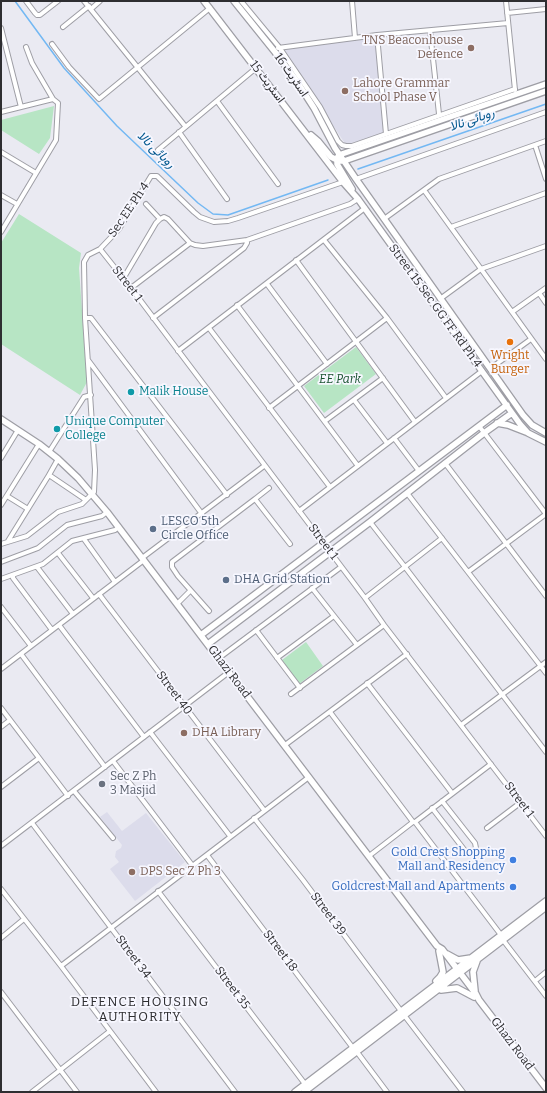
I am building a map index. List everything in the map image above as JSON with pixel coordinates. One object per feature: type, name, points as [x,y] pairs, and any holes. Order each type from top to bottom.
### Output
[{"type":"main road","name":"اسٹریٹ 15","points":[[204,1],[329,164]]},
{"type":"main road","name":"اسٹریٹ 16","points":[[234,1],[277,49],[314,108],[338,157]]},
{"type":"main road","points":[[338,157],[453,112],[515,91],[546,84]]},
{"type":"main road","points":[[344,161],[546,90]]},
{"type":"main road","points":[[304,130],[318,141],[329,155],[338,157],[344,161],[527,419],[536,428],[546,433]]},
{"type":"main road","points":[[338,157],[338,167],[349,183],[352,192]]},
{"type":"main road","name":"Street 15 Sec GG FF Rd Ph 4","points":[[329,164],[358,199],[512,413],[528,433],[546,442]]},
{"type":"main road","points":[[201,636],[507,405]]},
{"type":"main road","points":[[208,644],[512,413]]},
{"type":"main road","name":"Ghazi Road","points":[[2,422],[18,430],[58,458],[78,478],[107,512],[546,1088]]},
{"type":"main road","points":[[497,423],[528,433]]},
{"type":"main road","points":[[457,972],[478,959],[546,901]]},
{"type":"main road","points":[[295,1092],[307,1089],[355,1050],[457,972],[472,958],[546,907]]},
{"type":"main road","points":[[435,989],[433,984],[443,972],[440,950]]},
{"type":"main road","points":[[440,950],[458,960],[472,958]]},
{"type":"main road","points":[[476,997],[473,972],[478,959]]},
{"type":"main road","points":[[435,989],[453,987],[476,997]]},
{"type":"street","points":[[26,1],[38,15],[43,14],[58,1]]},
{"type":"street","points":[[84,1],[185,126]]},
{"type":"street","points":[[63,28],[100,1]]},
{"type":"street","points":[[242,1],[320,107],[338,141],[342,145],[352,146],[439,114],[453,112]]},
{"type":"street","points":[[352,1],[355,38]]},
{"type":"street","points":[[506,1],[515,91]]},
{"type":"street","points":[[52,44],[69,67],[99,99],[210,8]]},
{"type":"street","points":[[507,12],[546,9]]},
{"type":"street","points":[[277,49],[377,35],[508,23]]},
{"type":"street","points":[[1,28],[21,107]]},
{"type":"street","points":[[430,31],[439,114]]},
{"type":"street","points":[[377,35],[386,134]]},
{"type":"street","points":[[1,232],[56,140],[58,103],[53,99],[32,63],[26,46]]},
{"type":"street","points":[[158,150],[256,68]]},
{"type":"street","points":[[1,112],[53,99]]},
{"type":"street","points":[[217,101],[278,184]]},
{"type":"street","points":[[356,179],[546,112]]},
{"type":"street","points":[[179,132],[227,199]]},
{"type":"street","points":[[384,219],[439,179],[546,141]]},
{"type":"street","points":[[535,145],[546,179]]},
{"type":"street","points":[[1,152],[36,173]]},
{"type":"street","name":"Sec EE Ph 4","points":[[93,495],[95,490],[95,470],[85,318],[84,262],[88,255],[100,249],[119,229],[150,179],[154,176],[162,181],[200,217],[214,222],[228,221],[238,218],[343,182]]},
{"type":"street","points":[[424,190],[546,359]]},
{"type":"street","points":[[451,227],[546,193]]},
{"type":"street","points":[[1,195],[17,204]]},
{"type":"street","points":[[123,279],[156,223],[164,217],[168,219],[190,242],[195,245],[203,246],[247,240],[350,204],[358,199]]},
{"type":"street","points":[[146,204],[160,219]]},
{"type":"street","points":[[178,351],[364,208]]},
{"type":"street","points":[[153,318],[244,248],[247,240]]},
{"type":"street","points":[[324,240],[387,318],[446,398]]},
{"type":"street","points":[[131,288],[190,242]]},
{"type":"street","points":[[440,298],[481,269],[546,246]]},
{"type":"street","name":"Street 1","points":[[100,249],[131,288],[384,625],[546,836]]},
{"type":"street","points":[[296,260],[415,422]]},
{"type":"street","points":[[267,284],[327,364]]},
{"type":"street","points":[[512,312],[546,288]]},
{"type":"street","points":[[539,293],[546,303]]},
{"type":"street","points":[[237,305],[358,466]]},
{"type":"street","points":[[85,318],[91,318],[227,495]]},
{"type":"street","points":[[269,408],[387,318]]},
{"type":"street","points":[[208,328],[330,487]]},
{"type":"street","points":[[491,368],[531,339]]},
{"type":"street","points":[[88,359],[202,514]]},
{"type":"street","points":[[299,511],[482,371]]},
{"type":"street","points":[[325,421],[383,378]]},
{"type":"street","points":[[49,452],[84,397],[91,395]]},
{"type":"street","points":[[354,400],[388,443]]},
{"type":"street","points":[[468,572],[546,514],[479,426]]},
{"type":"street","points":[[1,458],[18,430]]},
{"type":"street","points":[[394,438],[419,471]]},
{"type":"street","points":[[1,505],[39,444]]},
{"type":"street","points":[[8,542],[58,458]]},
{"type":"street","points":[[445,464],[546,596]]},
{"type":"street","points":[[1,669],[264,466]]},
{"type":"street","points":[[49,475],[86,500]]},
{"type":"street","points":[[209,611],[172,567],[172,562],[268,488]]},
{"type":"street","points":[[407,493],[546,673]]},
{"type":"street","points":[[1,544],[27,536],[58,512],[78,506],[93,495]]},
{"type":"street","points":[[6,496],[28,509]]},
{"type":"street","points":[[255,499],[290,544]]},
{"type":"street","points":[[1,562],[38,548],[67,525],[102,516],[107,512]]},
{"type":"street","points":[[370,522],[546,752]]},
{"type":"street","points":[[1,579],[43,564],[72,541],[115,530],[119,527]]},
{"type":"street","points":[[365,598],[442,538]]},
{"type":"street","points":[[84,539],[115,582]]},
{"type":"street","points":[[58,553],[93,598]]},
{"type":"street","points":[[37,567],[73,614]]},
{"type":"street","points":[[219,658],[341,567]]},
{"type":"street","points":[[13,575],[13,578],[52,630]]},
{"type":"street","points":[[312,588],[357,645]]},
{"type":"street","points":[[177,604],[190,590]]},
{"type":"street","name":"Street 40","points":[[99,594],[264,810]]},
{"type":"street","points":[[1,606],[31,646]]},
{"type":"street","points":[[277,658],[334,616]]},
{"type":"street","points":[[59,625],[144,737]]},
{"type":"street","points":[[291,694],[384,625]]},
{"type":"street","points":[[256,630],[300,688]]},
{"type":"street","points":[[21,654],[105,767]]},
{"type":"street","points":[[285,745],[407,654]]},
{"type":"street","points":[[461,725],[546,662]]},
{"type":"street","points":[[1,846],[229,672]]},
{"type":"street","points":[[367,683],[452,793]]},
{"type":"street","points":[[1,708],[68,796]]},
{"type":"street","points":[[330,712],[546,996]]},
{"type":"street","points":[[1,727],[10,720]]},
{"type":"street","points":[[150,732],[230,836]]},
{"type":"street","points":[[1,787],[39,758]]},
{"type":"street","points":[[113,760],[192,864]]},
{"type":"street","points":[[369,856],[491,764]]},
{"type":"street","points":[[61,966],[158,892],[192,864],[207,855],[309,776]]},
{"type":"street","points":[[74,791],[113,838]]},
{"type":"street","points":[[432,808],[466,852],[470,854],[473,852],[476,848],[475,843],[442,801]]},
{"type":"street","points":[[487,828],[520,802]]},
{"type":"street","name":"Street 39","points":[[254,818],[303,880],[463,1092]]},
{"type":"street","name":"Street 34","points":[[32,823],[235,1092]]},
{"type":"street","name":"Street 18","points":[[207,855],[387,1092]]},
{"type":"street","points":[[1,890],[61,966],[156,1092]]},
{"type":"street","name":"Street 35","points":[[158,892],[307,1089]]},
{"type":"street","points":[[1,938],[24,919]]},
{"type":"street","points":[[535,980],[546,972]]},
{"type":"street","points":[[1,992],[77,1092]]},
{"type":"street","points":[[32,1092],[110,1031]]},
{"type":"shaded area","name":"Lahore Grammar School Phase V","points":[[376,38],[385,133],[346,145],[282,48]]},
{"type":"shaded area","points":[[107,812],[122,831],[146,813],[185,862],[135,901],[110,869],[119,862],[115,857],[116,851],[121,848],[122,845],[100,817]]},
{"type":"green space","points":[[54,106],[50,138],[39,154],[1,130],[1,120]]},
{"type":"green space","points":[[19,214],[81,253],[79,268],[87,382],[80,395],[1,344],[1,243]]},
{"type":"green space","name":"EE Park","points":[[356,347],[376,374],[324,413],[304,386]]},
{"type":"green space","points":[[306,642],[323,666],[299,684],[282,660]]},
{"type":"waterway","name":"روہائی نالا","points":[[15,1],[64,68],[117,126],[198,203],[213,214],[228,215],[328,180]]},
{"type":"waterway","name":"روہائی نالا","points":[[358,169],[546,104]]},
{"type":"place","name":"TNS Beaconhouse Defence","points":[[471,48]]},
{"type":"place","name":"Lahore Grammar School Phase V","points":[[345,91]]},
{"type":"place","name":"Wright Burger","points":[[510,342]]},
{"type":"place","name":"Malik House","points":[[131,392]]},
{"type":"place","name":"Unique Computer College","points":[[57,429]]},
{"type":"place","name":"LESCO 5th Circle Office","points":[[153,529]]},
{"type":"place","name":"DHA Grid Station","points":[[226,580]]},
{"type":"place","name":"DHA Library","points":[[184,733]]},
{"type":"place","name":"Sec Z Ph 3 Masjid","points":[[102,784]]},
{"type":"place","name":"Gold Crest Shopping Mall and Residency","points":[[513,860]]},
{"type":"place","name":"DPS Sec Z Ph 3","points":[[132,872]]},
{"type":"place","name":"Goldcrest Mall and Apartments","points":[[513,887]]},
{"type":"district","name":"DEFENCE HOUSING AUTHORITY","points":[[140,1010]]}]
